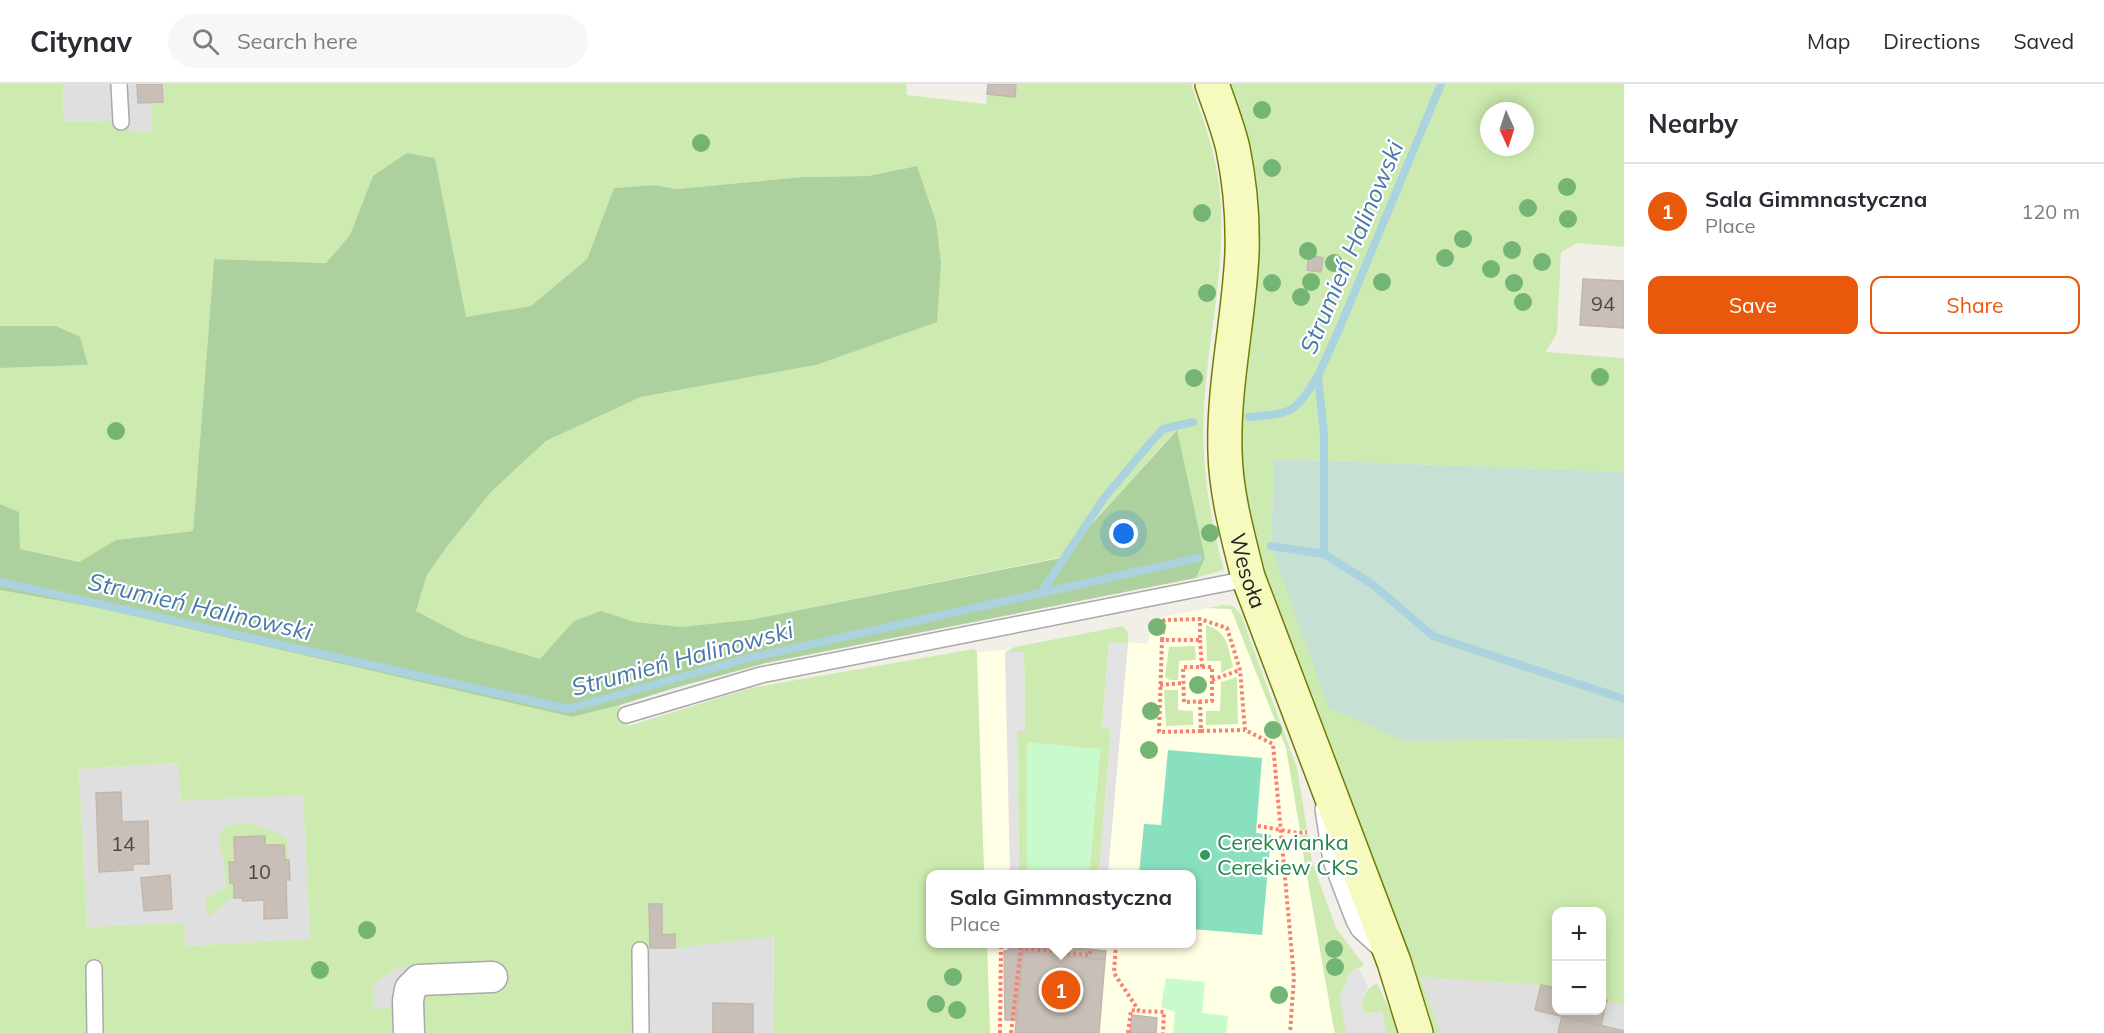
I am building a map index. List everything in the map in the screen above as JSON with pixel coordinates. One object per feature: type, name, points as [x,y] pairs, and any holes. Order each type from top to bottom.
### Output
[{"type":"street","name":"Wesoła","points":[[1212,84],[1233,147],[1240,197],[1242,255],[1226,407],[1225,454],[1231,511],[1248,577],[1394,962],[1416,1033]]},
{"type":"street","points":[[409,1033],[410,988],[419,980],[492,976]]},
{"type":"lane","points":[[119,84],[120,122]]},
{"type":"lane","points":[[626,715],[761,675],[1053,619],[1248,577]]},
{"type":"lane","points":[[640,950],[641,1033]]},
{"type":"lane","points":[[94,968],[95,1033]]},
{"type":"path","points":[[1200,619],[1202,667]]},
{"type":"path","points":[[1245,730],[1240,670],[1227,628],[1200,619],[1164,620],[1160,732],[1245,730],[1273,744],[1294,978],[1290,1033]]},
{"type":"path","points":[[1162,640],[1200,640]]},
{"type":"path","points":[[1183,667],[1202,667],[1212,667],[1212,701],[1184,702],[1183,667]]},
{"type":"path","points":[[1212,680],[1240,670]]},
{"type":"path","points":[[1160,685],[1183,683]]},
{"type":"path","points":[[1200,701],[1201,731]]},
{"type":"path","points":[[1258,826],[1298,833],[1311,831]]},
{"type":"path","points":[[1000,1033],[1001,948]]},
{"type":"path","points":[[1011,1033],[1021,948],[1090,955],[1091,948]]},
{"type":"path","points":[[1116,948],[1114,973],[1139,1011]]},
{"type":"path","points":[[1128,1033],[1131,1010],[1164,1012],[1163,1033]]},
{"type":"shaded area","points":[[63,84],[215,84],[216,131],[129,132],[129,124],[111,121],[64,122]]},
{"type":"shaded area","points":[[1274,459],[1624,472],[1624,738],[1404,741],[1328,707],[1271,546]]},
{"type":"shaded area","points":[[1208,608],[1231,609],[1286,748],[1335,1033],[990,1033],[987,948],[1196,948],[1196,870],[984,870],[977,652],[1007,650],[1123,626],[1128,633],[1128,642],[1148,644],[1153,619]]},
{"type":"shaded area","points":[[1109,642],[1128,643],[1108,870],[1099,870],[1111,729],[1102,728]]},
{"type":"shaded area","points":[[1005,652],[1024,652],[1025,731],[1017,731],[1019,870],[1010,870]]},
{"type":"shaded area","points":[[772,695],[774,1033],[633,1033],[629,754]]},
{"type":"shaded area","points":[[179,763],[181,801],[303,794],[310,939],[185,946],[183,923],[87,927],[79,769]]},
{"type":"shaded area","points":[[494,966],[417,1010],[373,1009],[373,985],[397,968]]},
{"type":"shaded area","points":[[1359,969],[1368,987],[1363,995],[1361,1006],[1364,1014],[1382,1011],[1386,1033],[1346,1033],[1340,997],[1350,973]]},
{"type":"shaded area","points":[[1420,977],[1552,987],[1552,1015],[1606,1015],[1606,1000],[1624,1005],[1624,1033],[1441,1033]]},
{"type":"green space","points":[[0,84],[63,84],[64,122],[111,121],[129,124],[129,132],[152,132],[151,103],[163,102],[162,84],[906,84],[907,95],[986,104],[987,94],[1014,95],[1015,84],[1191,84],[1214,159],[1221,213],[1219,269],[1206,379],[1203,428],[1207,490],[1224,570],[1196,578],[1205,558],[1176,430],[1062,557],[749,620],[586,674],[466,637],[416,611],[427,575],[449,544],[491,492],[546,441],[641,397],[816,365],[917,166],[868,176],[803,177],[676,189],[655,185],[614,188],[587,259],[531,306],[466,318],[435,158],[370,184],[350,235],[326,263],[214,259],[193,531],[117,540],[79,562],[20,549],[19,513],[0,504],[0,368],[87,365],[56,326],[0,326]]},
{"type":"green space","points":[[1227,84],[1624,84],[1624,247],[1578,243],[1561,252],[1557,333],[1546,352],[1624,358],[1624,472],[1274,459],[1271,546],[1404,741],[1624,738],[1624,1005],[1606,1000],[1606,907],[1552,907],[1552,987],[1420,977],[1441,1033],[1433,1033],[1430,1014],[1265,583],[1243,495]]},
{"type":"green space","points":[[407,153],[435,158],[466,317],[531,306],[587,259],[614,188],[655,185],[676,189],[803,177],[868,176],[917,166],[936,222],[941,263],[937,322],[816,365],[641,397],[546,441],[491,492],[449,544],[427,575],[416,611],[466,637],[540,659],[574,621],[601,611],[635,622],[681,627],[749,620],[1061,558],[1177,430],[1205,558],[1196,578],[766,663],[572,717],[94,607],[0,590],[0,504],[19,512],[20,549],[79,562],[116,540],[193,531],[214,259],[326,263],[350,235],[373,176]]},
{"type":"green space","points":[[0,326],[56,326],[80,337],[88,365],[0,368]]},
{"type":"green space","points":[[0,590],[94,607],[572,717],[620,705],[628,726],[751,688],[974,649],[977,652],[984,870],[926,870],[926,948],[987,948],[990,1033],[774,1033],[774,937],[675,948],[675,935],[662,935],[661,904],[649,904],[650,948],[632,950],[633,1033],[418,1033],[419,996],[493,966],[397,968],[373,985],[373,1009],[397,1008],[397,1033],[0,1033]],"holes":[[[178,763],[181,801],[303,795],[310,939],[185,946],[184,923],[87,927],[79,769]]]},
{"type":"green space","points":[[1233,606],[1241,615],[1297,768],[1307,829],[1300,830],[1286,748],[1231,609],[1208,608]]},
{"type":"green space","points":[[1206,625],[1223,636],[1228,647],[1233,667],[1221,673],[1221,661],[1207,661]]},
{"type":"green space","points":[[1123,626],[1128,633],[1128,643],[1109,643],[1102,727],[1111,729],[1099,870],[1089,870],[1100,749],[1028,870],[1019,870],[1017,731],[1025,731],[1024,652],[1005,652],[1015,647]]},
{"type":"green space","points":[[1195,646],[1196,660],[1179,661],[1178,680],[1165,677],[1169,647]]},
{"type":"green space","points":[[1237,677],[1238,724],[1206,725],[1206,711],[1220,711],[1221,682]]},
{"type":"green space","points":[[1164,690],[1178,690],[1178,710],[1193,711],[1193,725],[1166,726]]},
{"type":"green space","points":[[1027,742],[1100,749],[1089,870],[1027,870]]},
{"type":"green space","name":"Cerekwianka Cerekiew CKS","points":[[1168,750],[1262,758],[1256,833],[1271,835],[1262,935],[1196,929],[1196,870],[1139,870],[1144,824],[1161,825]]},
{"type":"green space","points":[[254,824],[287,839],[289,860],[285,860],[284,845],[265,845],[265,836],[234,837],[235,862],[229,863],[230,883],[234,884],[234,898],[207,918],[206,898],[226,887],[219,837],[227,825]]},
{"type":"green space","points":[[1308,834],[1312,862],[1336,928],[1364,965],[1350,973],[1340,997],[1346,1033],[1335,1033],[1333,1024],[1300,836]]},
{"type":"green space","points":[[1166,978],[1205,982],[1202,1013],[1228,1016],[1226,1033],[1173,1033],[1175,1012],[1161,1007]]},
{"type":"green space","points":[[1377,983],[1392,1015],[1397,1033],[1386,1033],[1382,1011],[1364,1014],[1362,1000],[1369,989]]},
{"type":"building","points":[[137,84],[162,84],[163,102],[138,103]]},
{"type":"building","points":[[988,84],[1016,84],[1015,97],[987,94]]},
{"type":"building","points":[[1309,255],[1323,258],[1321,272],[1307,270]]},
{"type":"building","points":[[1583,279],[1624,281],[1624,328],[1580,325]]},
{"type":"building","points":[[121,792],[122,822],[148,821],[149,864],[133,864],[133,870],[99,872],[96,793]]},
{"type":"building","points":[[265,836],[265,845],[284,845],[285,860],[289,860],[290,880],[286,880],[287,918],[264,919],[264,900],[243,901],[242,898],[234,898],[234,884],[230,883],[229,862],[235,862],[234,837]]},
{"type":"building","points":[[170,875],[172,909],[144,911],[141,878]]},
{"type":"building","points":[[649,904],[662,904],[662,935],[675,934],[675,948],[650,948]]},
{"type":"building","points":[[1008,948],[1074,948],[1106,951],[1105,960],[1023,952],[1016,1020],[1005,1020],[1004,951],[1008,951]]},
{"type":"building","points":[[1023,952],[1105,960],[1099,1033],[1015,1033]]},
{"type":"building","points":[[1541,985],[1552,987],[1552,1014],[1535,1010]]},
{"type":"building","points":[[713,1003],[753,1004],[753,1033],[713,1033]]},
{"type":"building","points":[[1132,1015],[1157,1018],[1156,1033],[1130,1033]]},
{"type":"building","points":[[1556,1015],[1604,1015],[1601,1026]]},
{"type":"building","points":[[1562,1016],[1624,1031],[1624,1033],[1558,1033]]},
{"type":"waterway","name":"Strumień Halinowski","points":[[1324,554],[1324,434],[1318,376],[1441,84]]},
{"type":"waterway","points":[[1249,417],[1275,414],[1291,409],[1303,398],[1318,376]]},
{"type":"waterway","points":[[1041,593],[1104,498],[1151,442],[1163,429],[1193,422]]},
{"type":"waterway","points":[[1271,546],[1324,554],[1372,584],[1433,636],[1624,699]]},
{"type":"waterway","name":"Strumień Halinowski","points":[[0,582],[568,709],[749,658],[1198,558]]},
{"type":"place","name":"Cerekwianka Cerekiew CKS","points":[[1205,855]]},
{"type":"place","name":"Sala Gimmnastyczna","points":[[1061,990]]}]
